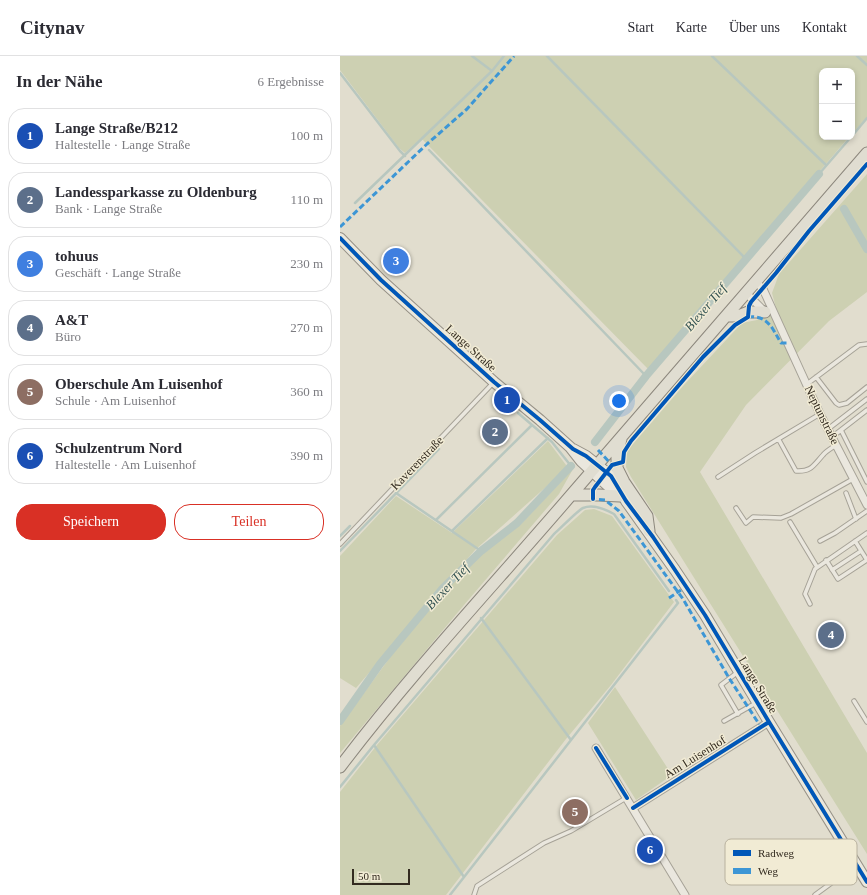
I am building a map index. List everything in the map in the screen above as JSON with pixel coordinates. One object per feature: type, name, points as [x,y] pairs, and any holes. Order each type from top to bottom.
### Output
[{"type":"main road","points":[[340,767],[458,622],[572,495],[867,153]]},
{"type":"main road","points":[[727,316],[738,316],[748,312],[765,312]]},
{"type":"main road","points":[[621,438],[617,468],[624,482],[647,516],[648,531]]},
{"type":"main road","points":[[572,495],[599,495],[623,499]]},
{"type":"street","name":"Lange Straße","points":[[340,238],[382,280],[494,382],[573,449],[581,461],[595,468],[623,499],[648,531],[705,615],[757,703],[842,839]]},
{"type":"street","name":"Neptunstraße","points":[[756,282],[763,289],[820,414],[867,505]]},
{"type":"street","name":"Neptunstraße","points":[[746,293],[778,323]]},
{"type":"street","name":"Am Luisenhof","points":[[633,808],[769,722]]},
{"type":"street","points":[[596,748],[685,895]]},
{"type":"street","name":"Lange Straße","points":[[857,864],[867,882]]},
{"type":"lane","points":[[807,384],[859,346],[867,344]]},
{"type":"lane","points":[[816,377],[836,403],[840,405],[846,403],[867,387]]},
{"type":"lane","name":"Kaverenstraße","points":[[340,544],[494,382]]},
{"type":"lane","points":[[828,429],[867,399]]},
{"type":"lane","points":[[832,437],[867,410]]},
{"type":"lane","points":[[718,477],[820,414]]},
{"type":"lane","points":[[841,430],[867,482]]},
{"type":"lane","points":[[779,440],[796,471],[805,471],[817,463],[823,454],[836,445]]},
{"type":"lane","points":[[736,508],[746,523],[752,518],[781,518],[853,479]]},
{"type":"lane","points":[[846,493],[856,519]]},
{"type":"lane","points":[[820,541],[835,533],[867,511]]},
{"type":"lane","points":[[790,522],[817,567]]},
{"type":"lane","points":[[810,604],[805,594],[815,569],[867,533]]},
{"type":"lane","points":[[826,560],[838,579],[867,560],[855,541]]},
{"type":"lane","points":[[832,570],[861,551]]},
{"type":"lane","points":[[738,714],[721,685],[739,672]]},
{"type":"lane","points":[[854,701],[867,722]]},
{"type":"lane","points":[[724,721],[757,703]]},
{"type":"lane","points":[[474,895],[477,886],[544,842],[571,831],[626,798]]},
{"type":"lane","points":[[815,895],[829,885]]},
{"type":"green space","points":[[340,56],[867,56],[867,117],[855,131],[855,68],[819,68],[819,140],[846,140],[649,370],[421,138],[405,153],[399,148],[340,70]]},
{"type":"green space","points":[[867,174],[867,292],[829,321],[746,405],[700,472],[867,753],[867,854],[626,467],[627,451],[684,385],[742,323],[757,320],[776,308],[772,293],[779,274]]},
{"type":"green space","points":[[548,441],[566,465],[565,470],[475,550],[356,688],[340,678],[340,556],[396,496],[452,533]]},
{"type":"green space","points":[[573,469],[559,494],[340,753],[340,726],[391,656],[444,592],[480,555],[521,524]]},
{"type":"green space","points":[[594,509],[612,516],[674,602],[611,685],[566,739],[446,895],[340,895],[340,792],[377,745],[557,535],[585,510]]},
{"type":"green space","points":[[615,687],[672,775],[636,800],[588,723]]},
{"type":"waterway","points":[[472,56],[492,71]]},
{"type":"waterway","points":[[355,203],[492,71],[504,56]]},
{"type":"waterway","points":[[547,56],[746,259]]},
{"type":"waterway","points":[[712,56],[826,165]]},
{"type":"waterway","points":[[857,56],[867,65]]},
{"type":"waterway","points":[[340,73],[405,156]]},
{"type":"waterway","points":[[855,132],[867,118]]},
{"type":"waterway","points":[[819,174],[848,140]]},
{"type":"waterway","points":[[429,150],[646,376]]},
{"type":"waterway","name":"Blexer Tief","points":[[595,442],[646,376],[819,174]]},
{"type":"waterway","name":"Blexer Tief","points":[[844,209],[867,249]]},
{"type":"waterway","points":[[518,413],[552,442],[571,466]]},
{"type":"waterway","points":[[436,520],[532,425]]},
{"type":"waterway","points":[[452,531],[548,438]]},
{"type":"waterway","points":[[340,551],[439,449]]},
{"type":"waterway","name":"Blexer Tief","points":[[340,721],[380,664],[443,588],[481,551],[517,523],[571,466]]},
{"type":"waterway","points":[[396,493],[481,551]]},
{"type":"waterway","points":[[340,787],[554,534],[583,508],[595,507],[614,514],[669,591]]},
{"type":"waterway","points":[[340,536],[350,526]]},
{"type":"waterway","points":[[450,895],[678,603],[676,600]]},
{"type":"waterway","points":[[481,618],[571,740]]},
{"type":"waterway","points":[[374,745],[464,877]]},
{"type":"marked path","points":[[340,227],[427,144],[467,109],[514,56]]},
{"type":"marked path","points":[[748,317],[755,317],[765,320],[781,343],[788,343]]},
{"type":"marked path","points":[[598,450],[612,465]]},
{"type":"marked path","points":[[593,496],[593,499],[605,500],[619,511],[683,599],[729,678],[761,727]]},
{"type":"marked path","points":[[669,598],[681,590]]},
{"type":"cycle path","points":[[593,499],[593,490],[612,465],[623,462],[624,452],[631,441],[703,357],[735,325],[748,317],[751,302],[809,231],[867,164]]},
{"type":"cycle path","points":[[340,238],[381,280],[494,382],[573,449],[586,456],[611,476],[626,501],[653,537],[705,615],[841,839]]},
{"type":"cycle path","points":[[633,808],[769,722]]},
{"type":"cycle path","points":[[596,748],[627,798]]},
{"type":"cycle path","points":[[857,866],[867,882]]},
{"type":"place","name":"tohuus","points":[[396,261]]},
{"type":"place","name":"Lange Straße/B212","points":[[507,400]]},
{"type":"place","name":"Landessparkasse zu Oldenburg","points":[[495,432]]},
{"type":"place","name":"A&T","points":[[831,635]]},
{"type":"place","name":"Oberschule Am Luisenhof","points":[[575,812]]},
{"type":"place","name":"Schulzentrum Nord","points":[[650,850]]}]
